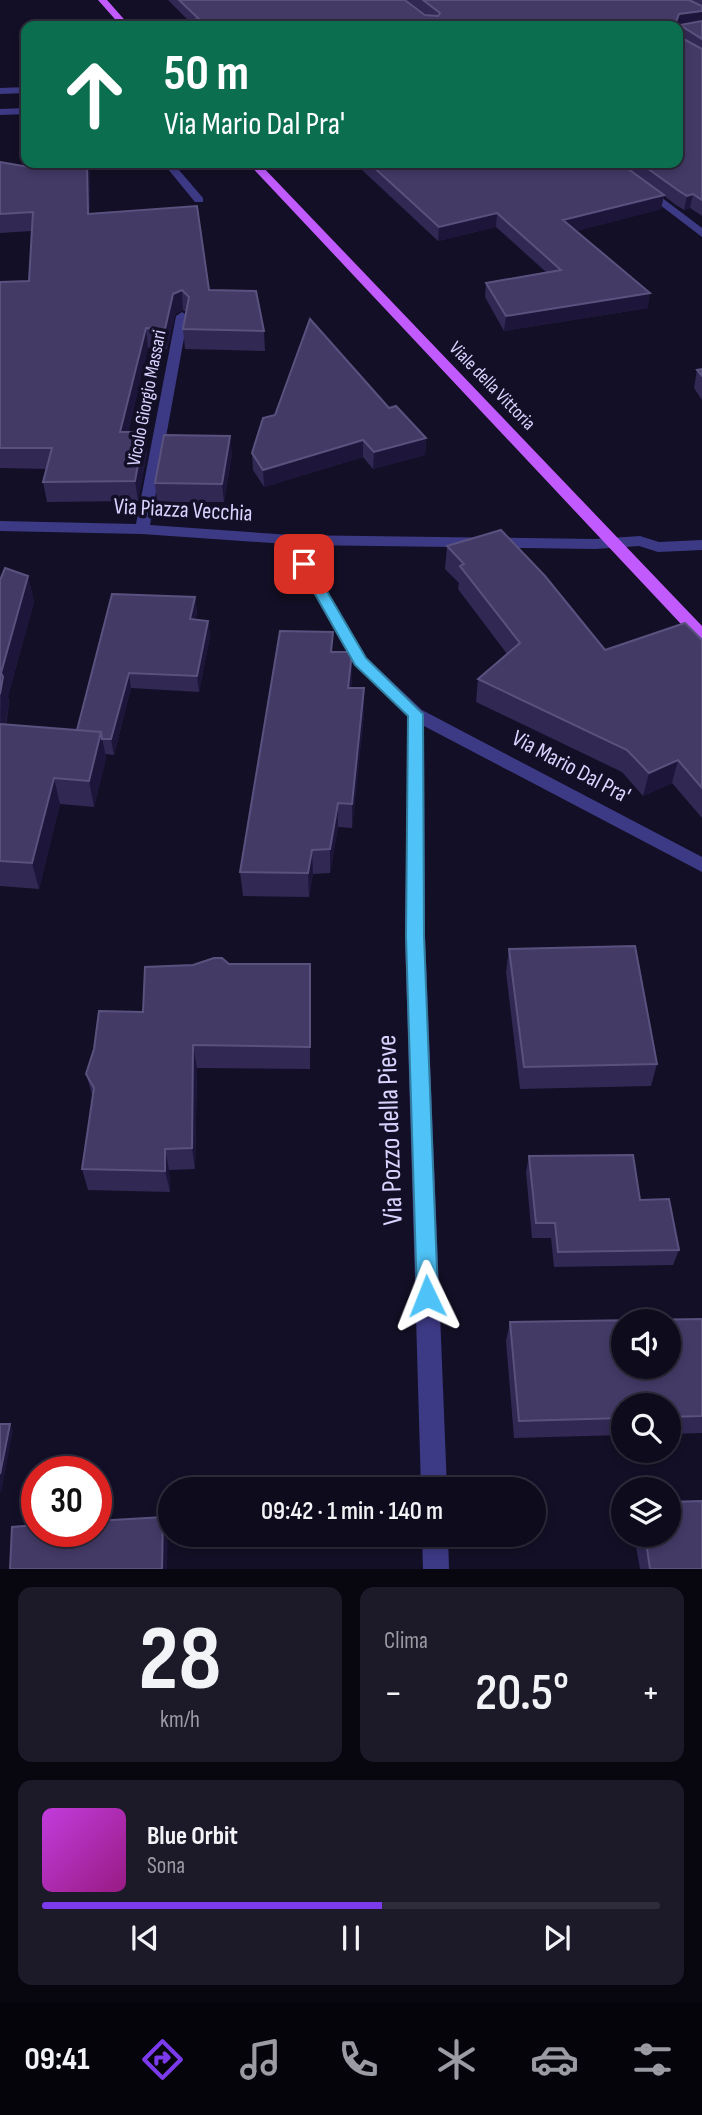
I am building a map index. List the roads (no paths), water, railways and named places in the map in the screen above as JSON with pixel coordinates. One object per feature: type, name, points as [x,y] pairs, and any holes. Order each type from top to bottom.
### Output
[{"type":"main road","points":[[102,0],[121,21]]},
{"type":"main road","name":"Viale della Vittoria","points":[[258,168],[702,636]]},
{"type":"street","points":[[0,91],[21,90]]},
{"type":"street","points":[[0,112],[21,111]]},
{"type":"street","points":[[172,168],[199,200]]},
{"type":"street","points":[[617,168],[702,233]]},
{"type":"street","name":"Vicolo Giorgio Massari","points":[[142,529],[182,316]]},
{"type":"street","name":"Via Piazza Vecchia","points":[[0,526],[142,529],[290,540],[640,541],[658,547],[702,545]]},
{"type":"street","name":"Via Mario Dal Pra'","points":[[290,540],[360,661],[416,714],[702,865]]},
{"type":"street","name":"Via Pozzo della Pieve","points":[[416,714],[415,936],[434,1477]]},
{"type":"street","points":[[435,1547],[436,1569]]}]
